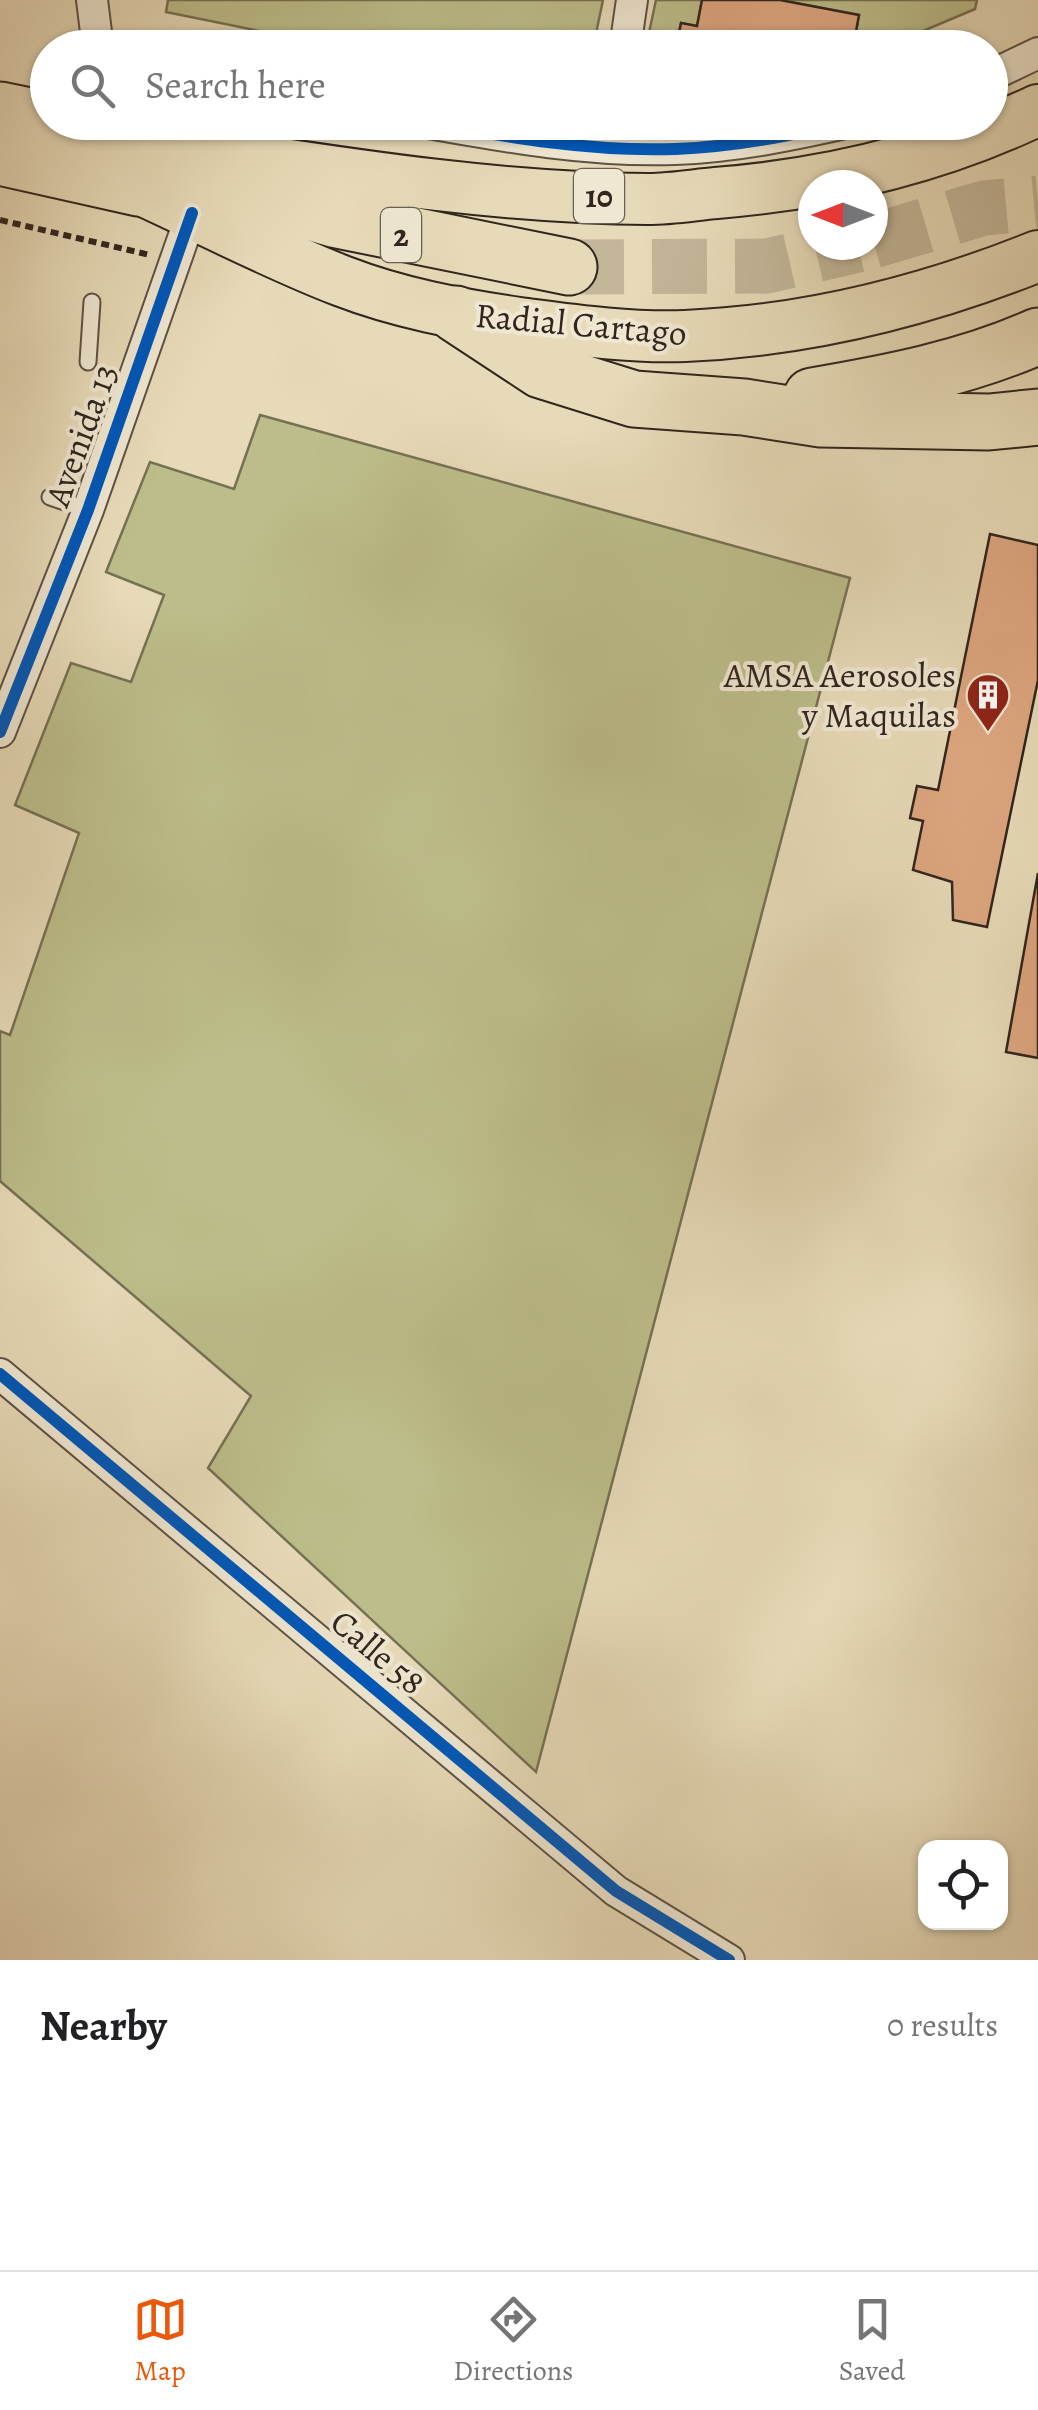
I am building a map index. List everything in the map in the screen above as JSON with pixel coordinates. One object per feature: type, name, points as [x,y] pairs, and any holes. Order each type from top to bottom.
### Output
[{"type":"highway","points":[[0,110],[30,116]]},
{"type":"highway","name":"2","points":[[93,140],[214,201],[333,220],[569,267]]},
{"type":"highway","name":"2","points":[[0,157],[143,166]]},
{"type":"highway","points":[[456,314],[541,370],[634,399],[744,407],[821,419],[989,422],[1038,417]]},
{"type":"highway","points":[[744,407],[877,384],[1006,351],[1038,336]]},
{"type":"main road","name":"10","points":[[1008,123],[1038,110]]},
{"type":"main road","name":"10","points":[[143,166],[650,199],[770,189],[862,173],[969,140]]},
{"type":"main road","name":"Radial Cartago","points":[[214,201],[341,281],[456,314],[578,331],[684,336],[810,322],[910,301],[1038,256]]},
{"type":"street","points":[[92,0],[96,30]]},
{"type":"street","points":[[628,30],[632,0]]},
{"type":"street","points":[[1008,67],[1038,53]]},
{"type":"street","points":[[524,140],[607,148],[675,149],[755,140]]},
{"type":"street","name":"Avenida 13","points":[[0,732],[88,510],[175,261],[214,201]]},
{"type":"street","name":"Calle 58","points":[[0,1374],[616,1891],[729,1960]]},
{"type":"lane","points":[[88,362],[92,302]]},
{"type":"lane","points":[[50,497],[88,510]]},
{"type":"path","points":[[0,220],[175,261]]},
{"type":"green space","points":[[168,0],[603,0],[597,30],[254,30],[166,12]]},
{"type":"green space","points":[[656,0],[702,0],[697,26],[681,23],[680,30],[650,30]]},
{"type":"green space","points":[[780,0],[977,0],[975,9],[925,30],[856,30],[859,15]]},
{"type":"green space","points":[[260,415],[850,578],[536,1772],[208,1468],[251,1396],[0,1181],[0,1031],[10,1035],[79,833],[15,805],[71,663],[131,682],[164,595],[106,572],[150,462],[234,489]]},
{"type":"building","points":[[702,0],[780,0],[859,15],[856,30],[680,30],[681,23],[697,26]]},
{"type":"building","name":"AMSA Aerosoles y Maquilas","points":[[990,534],[1038,545],[1038,680],[987,927],[953,920],[952,882],[913,870],[923,821],[910,818],[917,786],[938,790]]},
{"type":"building","points":[[1038,873],[1038,1058],[1006,1052]]},
{"type":"tunnel","points":[[888,237],[984,208],[1038,203]]},
{"type":"tunnel","points":[[569,267],[767,266],[798,259]]},
{"type":"cycle path","points":[[535,140],[643,149],[697,148],[760,140]]},
{"type":"cycle path","points":[[0,732],[88,510],[192,213]]},
{"type":"cycle path","points":[[0,1374],[616,1891],[729,1960]]},
{"type":"place","name":"AMSA Aerosoles y Maquilas","points":[[988,733]]}]
